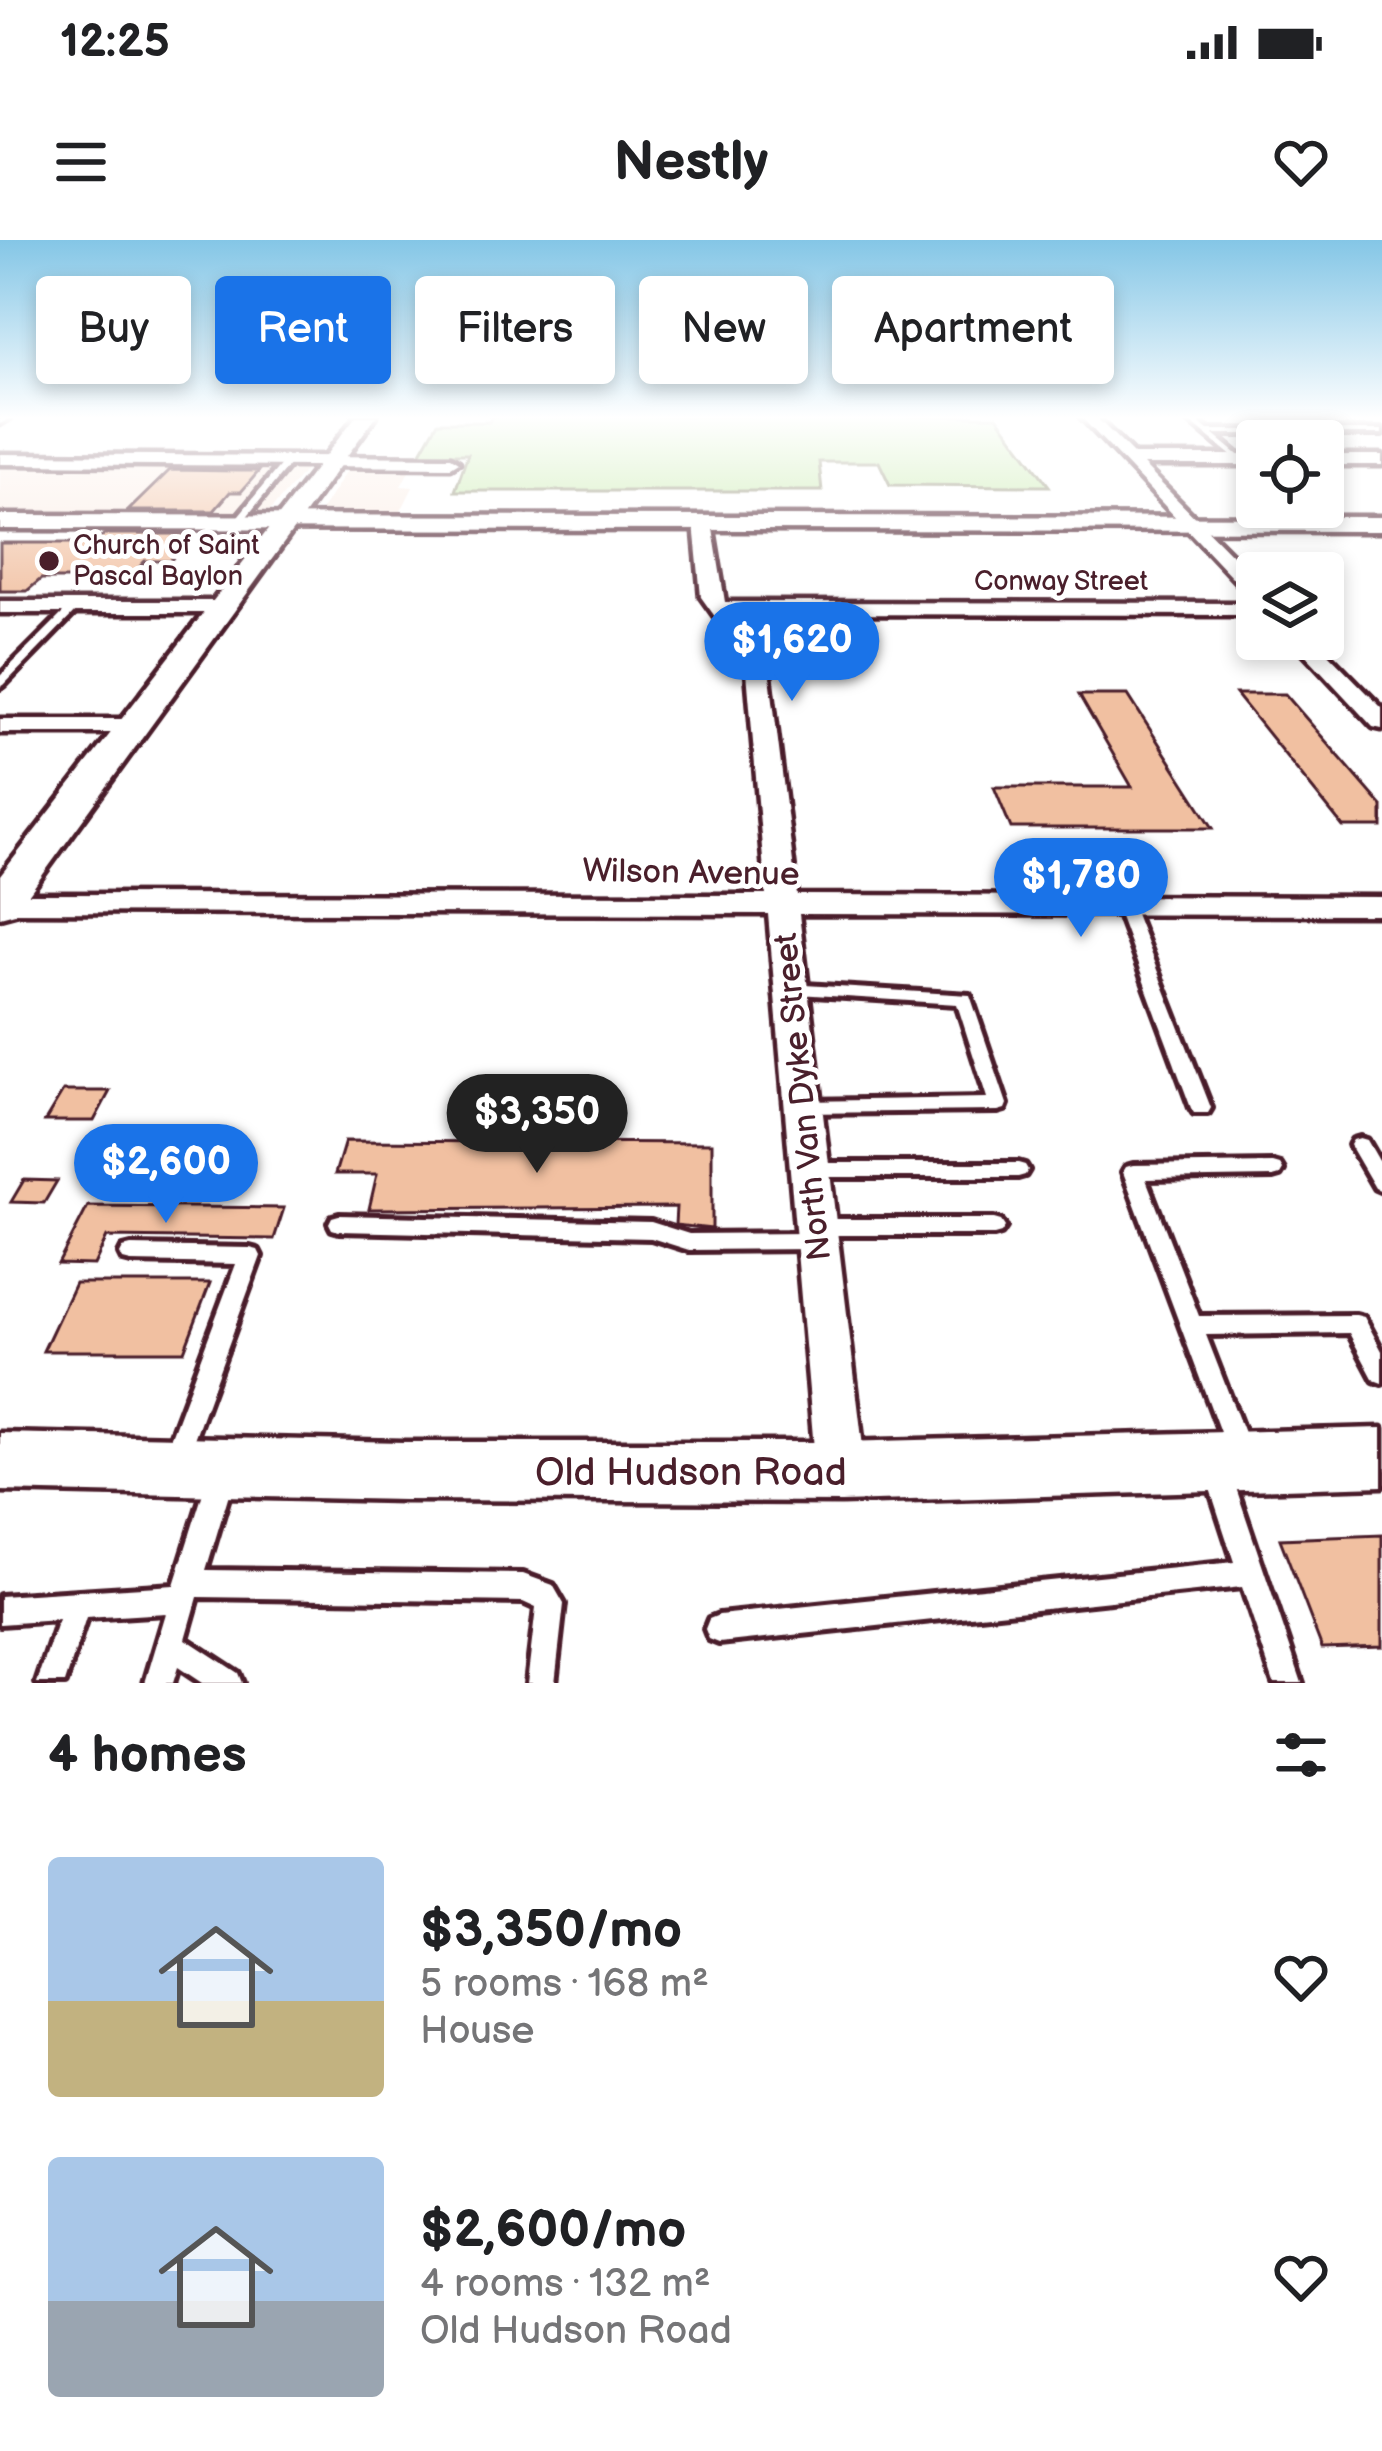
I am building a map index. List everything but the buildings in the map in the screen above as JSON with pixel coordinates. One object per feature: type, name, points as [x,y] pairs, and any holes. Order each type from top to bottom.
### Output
[{"type":"main road","points":[[0,904],[316,483]]},
{"type":"street","points":[[1152,483],[1236,571]]},
{"type":"street","points":[[0,522],[1382,524]]},
{"type":"street","name":"North Van Dyke Street","points":[[704,523],[711,597],[757,660],[841,1472]]},
{"type":"street","points":[[0,607],[224,607]]},
{"type":"street","name":"Conway Street","points":[[721,608],[1236,609]]},
{"type":"street","points":[[1322,660],[1382,722]]},
{"type":"street","points":[[0,726],[134,726]]},
{"type":"street","name":"Wilson Avenue","points":[[0,904],[1382,906]]},
{"type":"street","name":"Old Hudson Road","points":[[0,1462],[841,1472],[1382,1457]]},
{"type":"lane","points":[[237,523],[270,483]]},
{"type":"lane","points":[[0,683],[75,607]]},
{"type":"lane","points":[[1124,906],[1201,1108]]},
{"type":"lane","points":[[788,989],[964,999],[998,1104],[800,1108]]},
{"type":"lane","points":[[1360,1145],[1382,1183]]},
{"type":"lane","points":[[808,1170],[1018,1170]]},
{"type":"lane","points":[[1273,1170],[1133,1172],[1192,1326],[1229,1463],[1252,1574],[1288,1683]]},
{"type":"lane","points":[[339,1223],[651,1230],[689,1241],[994,1227]]},
{"type":"lane","points":[[131,1254],[250,1256],[198,1466],[186,1591],[159,1683]]},
{"type":"lane","points":[[1192,1326],[1355,1324],[1382,1372]]},
{"type":"lane","points":[[718,1629],[1252,1574]]},
{"type":"lane","points":[[0,1610],[186,1591],[523,1588],[542,1595],[550,1604],[541,1683]]},
{"type":"lane","points":[[51,1683],[76,1605]]},
{"type":"lane","points":[[170,1645],[228,1683]]},
{"type":"shaded area","points":[[0,483],[294,483],[268,513],[0,513]]},
{"type":"shaded area","points":[[339,483],[413,487],[400,513],[320,513]]},
{"type":"green space","points":[[458,483],[821,483],[822,491],[455,491]]},
{"type":"green space","points":[[1047,483],[1049,486],[890,485]]},
{"type":"place","name":"Church of Saint Pascal Baylon","points":[[49,561]]}]
